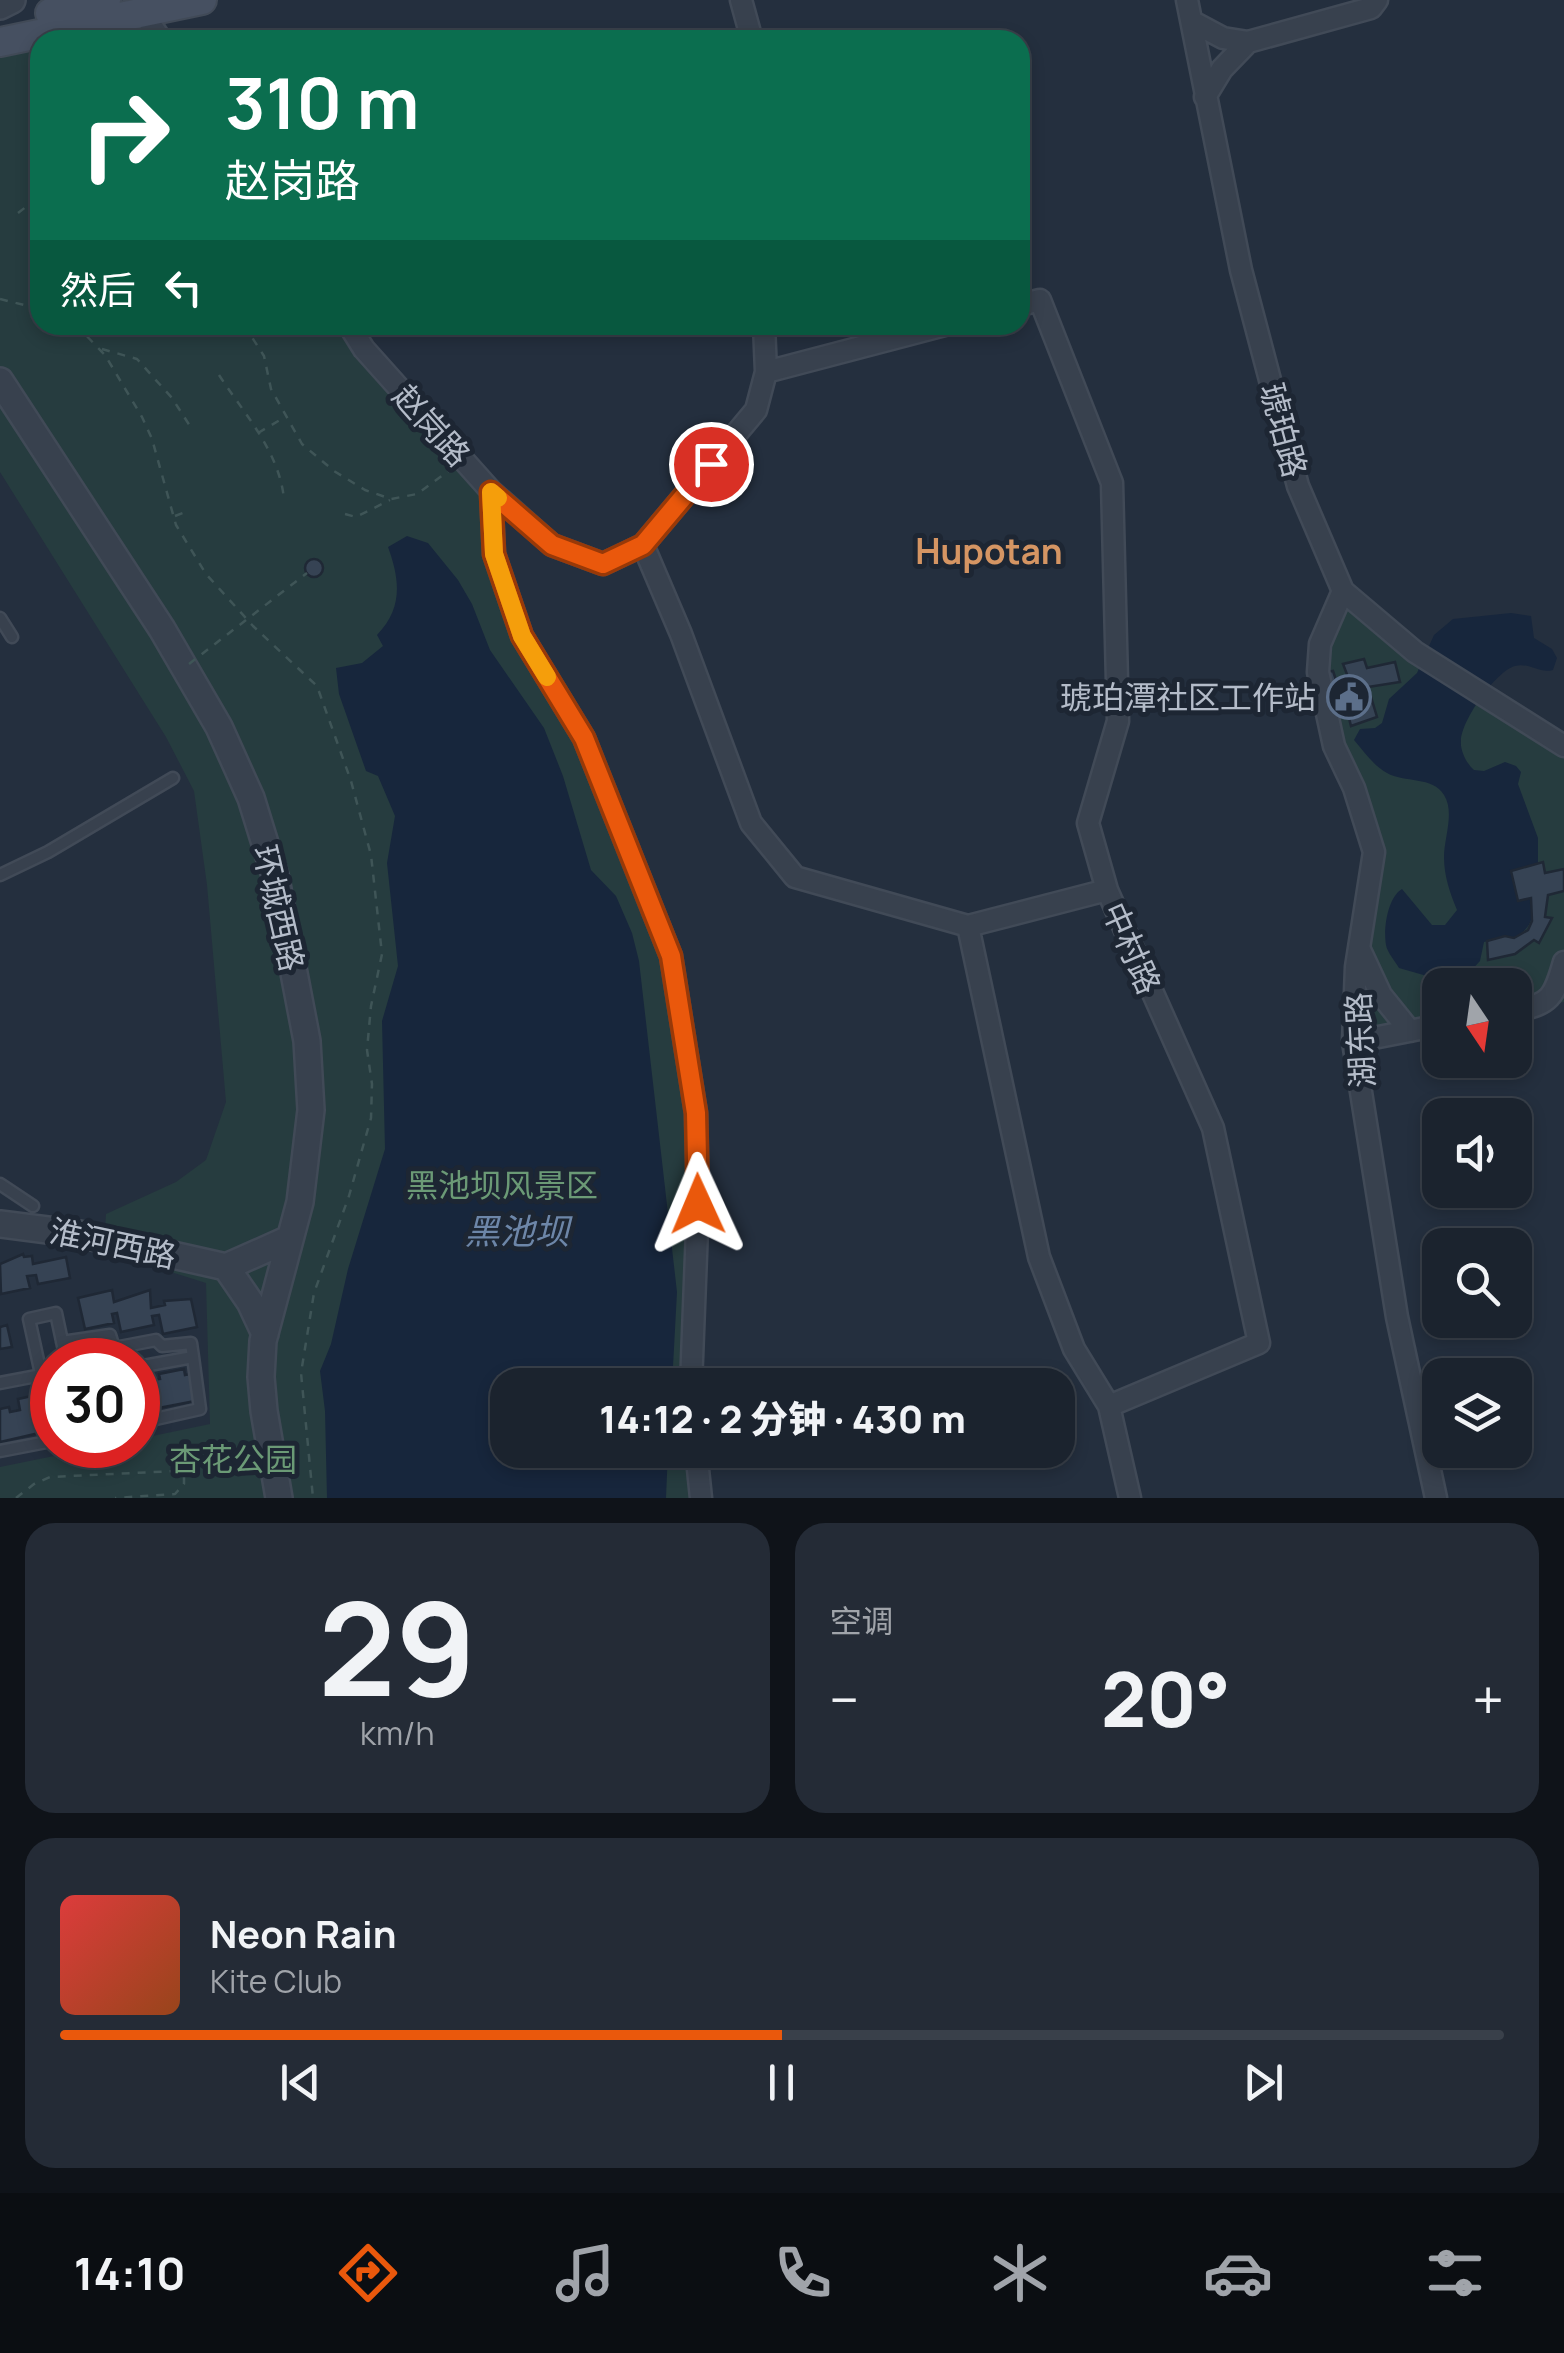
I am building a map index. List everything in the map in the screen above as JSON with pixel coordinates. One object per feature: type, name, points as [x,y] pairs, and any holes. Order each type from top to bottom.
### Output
[{"type":"main road","points":[[2,38],[49,8],[106,0]]},
{"type":"main road","points":[[47,30],[202,0]]},
{"type":"main road","points":[[2,38],[30,33]]},
{"type":"street","points":[[0,6],[12,0]]},
{"type":"street","points":[[740,0],[749,30]]},
{"type":"street","name":"琥珀路","points":[[1187,0],[1241,270],[1298,486],[1343,590],[1415,652],[1564,746]]},
{"type":"street","points":[[1194,22],[1224,38],[1248,42],[1371,8],[1377,0]]},
{"type":"street","points":[[143,13],[154,30]]},
{"type":"street","points":[[1206,98],[1222,69],[1248,42]]},
{"type":"street","name":"中村路","points":[[1030,303],[1112,483],[1118,721],[1088,823],[1106,890],[1213,1128],[1259,1343],[1109,1406]]},
{"type":"street","name":"赵岗路","points":[[355,335],[491,492],[552,545],[603,564],[643,545],[756,410],[766,372]]},
{"type":"street","points":[[764,335],[766,372],[907,335]]},
{"type":"street","name":"环城西路","points":[[0,381],[162,628],[233,756],[263,835],[282,908],[310,1059],[311,1110],[307,1162],[264,1334],[264,1411],[279,1498]]},
{"type":"street","points":[[491,492],[494,554],[522,636],[584,738],[671,956],[696,1113],[698,1204],[692,1368]]},
{"type":"street","points":[[643,545],[681,634],[751,823],[795,877],[968,926],[1106,890]]},
{"type":"street","name":"湖东路","points":[[1343,590],[1320,644],[1318,672],[1334,746],[1354,788],[1374,852],[1360,950],[1353,1042],[1396,1317],[1436,1498]]},
{"type":"street","points":[[968,926],[1040,1256],[1074,1349],[1109,1406],[1130,1498]]},
{"type":"street","points":[[1360,950],[1381,994],[1410,1031]]},
{"type":"street","points":[[1532,1008],[1551,997],[1564,962]]},
{"type":"street","points":[[1353,1042],[1422,1029]]},
{"type":"street","name":"淮河西路","points":[[0,1224],[79,1234],[226,1267]]},
{"type":"street","points":[[264,1334],[250,1302],[226,1267],[289,1238]]},
{"type":"street","points":[[698,1468],[702,1498]]},
{"type":"lane","points":[[0,618],[12,637]]},
{"type":"lane","points":[[0,875],[48,852],[173,778]]},
{"type":"lane","points":[[0,1184],[32,1206]]},
{"type":"lane","points":[[35,1338],[29,1319],[56,1313],[61,1338]]},
{"type":"lane","points":[[160,1344],[188,1342],[200,1408],[160,1418]]},
{"type":"lane","points":[[160,1363],[193,1357]]},
{"type":"lane","points":[[0,1383],[30,1377]]},
{"type":"lane","points":[[0,1452],[30,1446]]},
{"type":"path","points":[[18,213],[30,204]]},
{"type":"path","points":[[0,299],[30,306]]},
{"type":"path","points":[[86,335],[124,385],[152,439],[174,517],[206,574],[317,686],[370,856],[382,954],[370,1006],[367,1050],[371,1118],[350,1196],[314,1292],[301,1373],[313,1498]]},
{"type":"path","points":[[250,335],[264,356],[271,389],[302,444],[365,490],[391,499]]},
{"type":"path","points":[[98,348],[138,359],[190,426]]},
{"type":"path","points":[[219,375],[274,456],[282,476],[284,499]]},
{"type":"path","points":[[258,434],[286,416]]},
{"type":"path","points":[[345,514],[356,516],[391,499],[416,494],[463,460]]},
{"type":"path","points":[[174,517],[188,511]]},
{"type":"path","points":[[188,664],[306,574]]},
{"type":"path","points":[[16,1498],[50,1477],[174,1471],[185,1477],[181,1490],[175,1494],[115,1498]]},
{"type":"green space","name":"黑池坝风景区","points":[[143,13],[154,30],[67,30]]},
{"type":"green space","name":"黑池坝风景区","points":[[30,38],[30,335],[358,335],[491,491],[494,554],[522,636],[584,738],[671,956],[696,1113],[691,1368],[490,1368],[490,1468],[698,1468],[701,1498],[0,1498],[0,1467],[30,1461],[30,1468],[160,1468],[160,1434],[210,1424],[206,1283],[104,1251],[106,1214],[176,1182],[206,1160],[226,1102],[207,885],[194,791],[166,737],[0,472],[0,45]]},
{"type":"green space","points":[[1343,591],[1564,746],[1564,1002],[1532,1008],[1532,968],[1422,968],[1422,1029],[1353,1042],[1374,852],[1318,672]]},
{"type":"water","name":"黑池坝","points":[[407,536],[428,543],[458,580],[490,650],[544,728],[591,870],[616,896],[632,933],[639,961],[677,1292],[673,1368],[490,1368],[490,1468],[667,1468],[666,1498],[327,1498],[320,1371],[385,1149],[382,1021],[398,966],[387,863],[395,816],[378,776],[366,771],[339,694],[336,668],[362,663],[383,646],[377,635],[391,614],[397,593],[388,547]]},
{"type":"water","points":[[1511,613],[1531,616],[1534,638],[1552,649],[1557,658],[1553,670],[1520,665],[1499,677],[1473,710],[1461,745],[1474,770],[1484,771],[1505,762],[1521,772],[1518,784],[1538,838],[1538,863],[1511,871],[1518,900],[1531,899],[1532,917],[1514,938],[1505,936],[1484,942],[1480,961],[1474,968],[1422,968],[1422,975],[1399,968],[1387,948],[1385,930],[1390,906],[1402,889],[1432,925],[1445,925],[1457,910],[1444,864],[1447,802],[1433,785],[1382,770],[1354,740],[1360,729],[1382,723],[1389,699],[1417,673],[1434,635],[1453,619]]},
{"type":"building","points":[[314,559],[323,568],[314,577],[305,568]]},
{"type":"building","name":"琥珀潭社区工作站","points":[[1364,659],[1367,668],[1395,662],[1400,682],[1368,687],[1377,717],[1351,726],[1346,706],[1330,711],[1321,673],[1333,671],[1336,680],[1348,677],[1343,664]]},
{"type":"building","points":[[1543,862],[1545,873],[1564,869],[1564,891],[1548,895],[1545,917],[1552,918],[1539,943],[1534,940],[1515,954],[1488,960],[1487,941],[1514,938],[1528,930],[1532,921],[1531,898],[1518,901],[1511,871]]},
{"type":"building","points":[[23,1254],[32,1256],[33,1264],[66,1257],[70,1278],[38,1284],[36,1275],[27,1276],[30,1288],[1,1294],[0,1264]]},
{"type":"building","points":[[112,1290],[114,1302],[150,1290],[151,1308],[165,1305],[164,1301],[191,1299],[197,1327],[163,1334],[159,1315],[152,1316],[154,1325],[121,1332],[117,1313],[112,1314],[114,1323],[85,1329],[78,1298]]},
{"type":"building","points":[[7,1325],[12,1347],[0,1349],[0,1327]]},
{"type":"building","points":[[184,1369],[185,1375],[190,1374],[195,1401],[160,1408],[160,1374]]},
{"type":"building","points":[[30,1396],[30,1435],[0,1442],[0,1409],[20,1410],[18,1399]]},
{"type":"slow traffic","points":[[498,498],[491,492],[494,554],[522,636],[547,677]]},
{"type":"place","name":"琥珀潭社区工作站","points":[[1349,697]]},
{"type":"district","name":"Hupotan","points":[[989,551]]},
{"type":"route","points":[[698,1204],[696,1113],[671,956],[584,738],[522,636],[494,554],[491,492],[552,545],[603,564],[643,545],[711,464]]},
{"type":"park label","name":"杏花公园","points":[[233,1459]]}]
